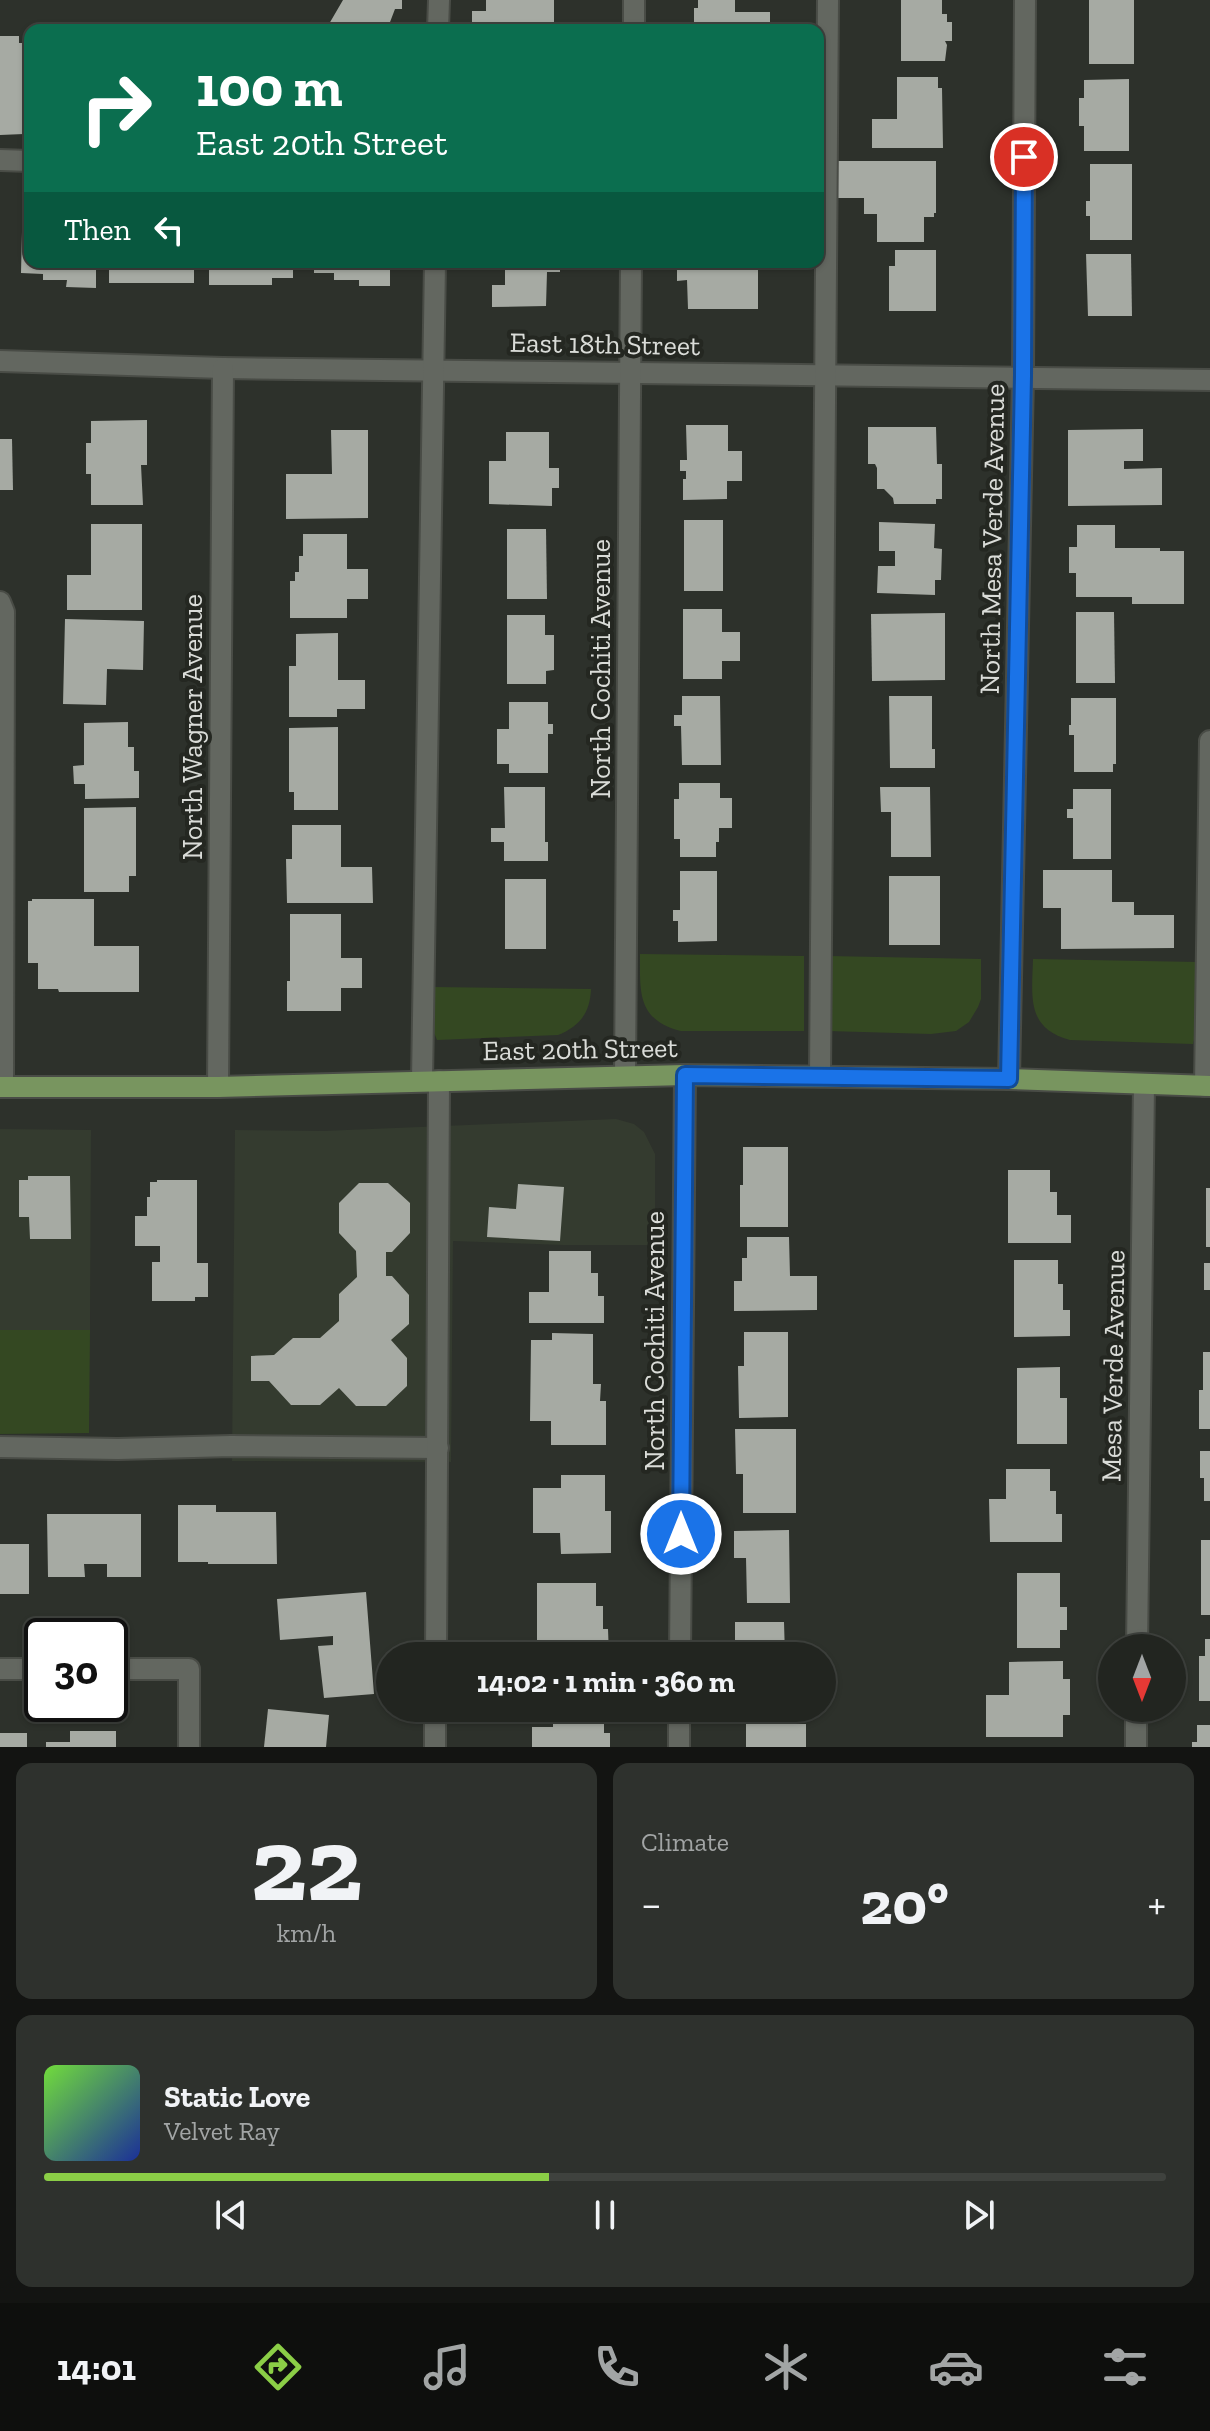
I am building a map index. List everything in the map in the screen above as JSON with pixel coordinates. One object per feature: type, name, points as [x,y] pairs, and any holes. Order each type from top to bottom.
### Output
[{"type":"main road","name":"East 20th Street","points":[[2,1087],[218,1087],[685,1075],[1009,1079],[1207,1086]]},
{"type":"street","points":[[438,24],[439,0]]},
{"type":"street","points":[[634,0],[634,24]]},
{"type":"street","points":[[820,1076],[828,0]]},
{"type":"street","name":"North Mesa Verde Avenue","points":[[1009,1079],[1023,376],[1025,0]]},
{"type":"street","points":[[0,160],[24,161]]},
{"type":"street","points":[[435,268],[431,1081],[438,1448],[436,1642]]},
{"type":"street","name":"North Cochiti Avenue","points":[[625,1076],[631,268]]},
{"type":"street","name":"East 18th Street","points":[[0,361],[223,368],[1210,380]]},
{"type":"street","name":"North Wagner Avenue","points":[[218,1087],[223,368]]},
{"type":"street","points":[[0,602],[4,612],[2,1087]]},
{"type":"street","points":[[1207,1086],[1210,741]]},
{"type":"street","name":"North Cochiti Avenue","points":[[680,1642],[685,1075]]},
{"type":"street","name":"Mesa Verde Avenue","points":[[1137,1634],[1144,1084]]},
{"type":"street","points":[[0,1447],[438,1448]]},
{"type":"street","points":[[0,1669],[24,1669]]},
{"type":"street","points":[[128,1669],[189,1669],[189,1747]]},
{"type":"street","points":[[435,1722],[435,1747]]},
{"type":"street","points":[[679,1722],[679,1747]]},
{"type":"street","points":[[1136,1722],[1136,1747]]},
{"type":"shaded area","points":[[616,1119],[634,1124],[644,1132],[655,1154],[655,1245],[453,1241],[451,1462],[232,1461],[235,1130],[323,1131]]},
{"type":"shaded area","points":[[0,1129],[91,1130],[90,1330],[0,1330]]},
{"type":"green space","points":[[640,954],[804,956],[804,1031],[681,1031],[667,1026],[656,1020],[644,1003]]},
{"type":"green space","points":[[828,956],[981,959],[981,999],[969,1022],[956,1031],[931,1034],[828,1031]]},
{"type":"green space","points":[[1033,959],[1198,962],[1197,1025],[1193,1044],[1070,1040],[1056,1035],[1046,1028],[1035,1009]]},
{"type":"green space","points":[[433,987],[591,989],[589,1005],[582,1018],[558,1035],[437,1040],[433,1030]]},
{"type":"green space","points":[[0,1330],[90,1330],[89,1433],[0,1434]]},
{"type":"building","points":[[343,0],[402,0],[402,9],[395,9],[389,24],[329,24]]},
{"type":"building","points":[[486,0],[554,0],[554,24],[472,24],[472,11],[486,11]]},
{"type":"building","points":[[698,0],[735,0],[735,12],[770,12],[770,24],[694,24],[694,8],[698,8]]},
{"type":"building","points":[[901,0],[942,0],[942,14],[947,14],[947,22],[952,22],[952,41],[945,41],[945,61],[901,61]]},
{"type":"building","points":[[1089,0],[1134,0],[1134,64],[1089,64]]},
{"type":"building","points":[[0,36],[19,36],[19,43],[24,43],[24,134],[0,135]]},
{"type":"building","points":[[897,77],[938,77],[938,88],[942,88],[943,148],[872,148],[872,119],[897,119]]},
{"type":"building","points":[[1129,79],[1129,151],[1084,151],[1084,126],[1079,126],[1079,98],[1084,98],[1084,80]]},
{"type":"building","points":[[831,161],[936,161],[936,213],[934,217],[924,217],[924,242],[877,242],[877,214],[864,214],[864,198],[832,198]]},
{"type":"building","points":[[1090,164],[1132,164],[1132,240],[1090,240],[1090,216],[1086,216],[1086,201],[1090,201]]},
{"type":"building","points":[[24,232],[24,268],[96,268],[96,288],[66,287],[67,280],[43,280],[43,274],[21,273]]},
{"type":"building","points":[[895,250],[936,250],[936,311],[889,311],[889,266],[895,266]]},
{"type":"building","points":[[1086,254],[1131,254],[1132,316],[1088,316]]},
{"type":"building","points":[[109,268],[194,268],[194,283],[109,283]]},
{"type":"building","points":[[209,268],[293,268],[293,278],[272,278],[272,285],[209,285]]},
{"type":"building","points":[[314,268],[390,268],[390,286],[359,286],[359,280],[334,280],[334,273],[314,273]]},
{"type":"building","points":[[505,268],[560,268],[560,272],[547,272],[546,306],[492,307],[492,285],[505,285]]},
{"type":"building","points":[[677,268],[758,268],[758,309],[688,309],[687,280],[677,281]]},
{"type":"building","points":[[147,420],[147,465],[141,465],[143,505],[91,505],[91,474],[86,474],[86,443],[91,443],[91,421]]},
{"type":"building","points":[[686,425],[728,425],[728,451],[742,451],[742,481],[727,481],[727,499],[683,500],[686,471],[680,471],[680,460],[687,460]]},
{"type":"building","points":[[868,427],[936,427],[937,464],[942,464],[942,499],[936,499],[936,504],[894,504],[893,498],[884,489],[877,489],[877,468],[875,464],[868,464]]},
{"type":"building","points":[[1143,429],[1143,461],[1124,461],[1124,469],[1162,468],[1162,505],[1068,506],[1068,430]]},
{"type":"building","points":[[331,430],[368,430],[368,518],[286,519],[286,474],[332,474]]},
{"type":"building","points":[[506,432],[549,432],[549,468],[559,468],[559,488],[552,488],[552,506],[489,504],[489,461],[506,461]]},
{"type":"building","points":[[0,439],[12,439],[13,490],[0,490]]},
{"type":"building","points":[[684,520],[723,520],[723,591],[684,591]]},
{"type":"building","points":[[879,522],[935,524],[934,548],[942,549],[941,580],[935,580],[935,595],[877,593],[878,566],[895,566],[895,551],[879,551]]},
{"type":"building","points":[[91,524],[142,524],[142,610],[67,610],[67,575],[91,575]]},
{"type":"building","points":[[1077,525],[1115,525],[1115,548],[1184,551],[1184,604],[1132,604],[1132,597],[1076,597],[1076,573],[1069,573],[1069,547],[1077,547]]},
{"type":"building","points":[[507,529],[546,529],[547,599],[507,599]]},
{"type":"building","points":[[303,534],[347,534],[347,569],[368,569],[368,599],[347,599],[347,618],[290,618],[290,581],[295,581],[295,572],[299,572]]},
{"type":"building","points":[[683,609],[722,609],[722,632],[740,632],[740,661],[722,661],[722,679],[683,679]]},
{"type":"building","points":[[1076,612],[1114,612],[1115,683],[1076,683]]},
{"type":"building","points":[[945,613],[945,680],[872,681],[871,614]]},
{"type":"building","points":[[507,615],[545,615],[545,635],[554,635],[554,670],[546,671],[546,684],[507,684]]},
{"type":"building","points":[[65,619],[144,621],[143,670],[107,669],[106,705],[63,704]]},
{"type":"building","points":[[338,633],[338,680],[365,680],[365,709],[337,709],[337,717],[289,717],[289,666],[296,666],[296,634]]},
{"type":"building","points":[[682,696],[720,696],[721,765],[682,765],[681,726],[674,726],[674,715],[682,715]]},
{"type":"building","points":[[889,696],[932,696],[935,768],[890,768]]},
{"type":"building","points":[[1071,698],[1116,698],[1116,764],[1113,764],[1113,772],[1074,772],[1074,735],[1069,735]]},
{"type":"building","points":[[509,702],[548,702],[548,724],[553,724],[553,734],[548,734],[548,773],[509,773],[509,764],[497,764],[497,729],[509,729]]},
{"type":"building","points":[[128,722],[128,747],[134,747],[134,771],[139,771],[139,798],[85,799],[85,784],[74,784],[73,766],[84,765],[84,723]]},
{"type":"building","points":[[338,727],[338,810],[294,810],[294,792],[289,792],[289,728]]},
{"type":"building","points":[[679,783],[720,783],[720,798],[732,798],[732,828],[719,828],[716,857],[680,857],[680,839],[674,839],[674,799],[679,799]]},
{"type":"building","points":[[504,787],[545,787],[548,861],[504,861],[504,842],[491,842],[491,828],[505,828]]},
{"type":"building","points":[[880,787],[930,787],[931,857],[891,857],[891,812],[881,812]]},
{"type":"building","points":[[1073,789],[1111,789],[1111,859],[1073,859],[1073,818],[1067,818],[1067,809],[1073,809]]},
{"type":"building","points":[[136,807],[136,876],[129,876],[129,892],[84,892],[84,808]]},
{"type":"building","points":[[292,825],[341,825],[341,867],[372,867],[373,903],[287,903],[286,859],[292,859]]},
{"type":"building","points":[[1043,870],[1112,870],[1112,902],[1134,902],[1134,915],[1174,915],[1174,948],[1061,949],[1061,908],[1043,908]]},
{"type":"building","points":[[680,871],[717,871],[717,941],[678,942],[678,921],[673,921],[673,910],[680,910]]},
{"type":"building","points":[[889,876],[940,876],[940,945],[889,945]]},
{"type":"building","points":[[505,879],[546,879],[546,949],[505,949]]},
{"type":"building","points":[[94,899],[94,946],[139,946],[139,992],[38,989],[38,963],[28,963],[28,901]]},
{"type":"building","points":[[290,914],[341,914],[341,958],[362,958],[362,988],[341,988],[341,1011],[287,1011]]},
{"type":"building","points":[[743,1147],[788,1147],[788,1227],[740,1227]]},
{"type":"building","points":[[1008,1170],[1050,1170],[1050,1192],[1057,1192],[1057,1215],[1071,1215],[1071,1243],[1008,1243]]},
{"type":"building","points":[[28,1176],[70,1176],[71,1239],[30,1239],[29,1217],[19,1217],[19,1180],[28,1180]]},
{"type":"building","points":[[197,1180],[197,1263],[208,1263],[208,1297],[195,1297],[195,1301],[152,1301],[152,1262],[160,1262],[160,1246],[135,1246],[135,1216],[147,1216],[150,1182]]},
{"type":"building","points":[[359,1183],[388,1183],[410,1203],[410,1233],[392,1252],[386,1252],[386,1276],[392,1276],[409,1295],[409,1324],[391,1340],[407,1358],[407,1386],[386,1406],[356,1406],[339,1388],[320,1405],[291,1405],[269,1381],[251,1381],[251,1356],[274,1355],[293,1338],[320,1338],[339,1321],[339,1294],[357,1277],[356,1251],[339,1233],[339,1203]]},
{"type":"building","points":[[518,1184],[564,1187],[560,1241],[487,1237],[489,1207],[516,1209]]},
{"type":"building","points":[[1206,1188],[1210,1188],[1210,1247],[1206,1247]]},
{"type":"building","points":[[747,1237],[789,1237],[790,1276],[817,1276],[817,1310],[734,1311],[734,1281],[742,1281],[742,1258],[747,1258]]},
{"type":"building","points":[[549,1251],[591,1251],[591,1273],[598,1273],[598,1296],[604,1296],[604,1323],[529,1323],[529,1292],[549,1292]]},
{"type":"building","points":[[1014,1260],[1058,1260],[1058,1284],[1063,1284],[1063,1310],[1070,1310],[1070,1336],[1014,1337]]},
{"type":"building","points":[[1204,1263],[1210,1263],[1210,1290],[1204,1290]]},
{"type":"building","points":[[744,1332],[788,1332],[788,1417],[739,1418],[738,1366],[744,1366]]},
{"type":"building","points":[[552,1333],[593,1334],[593,1384],[601,1384],[600,1401],[606,1401],[606,1445],[551,1445],[551,1421],[530,1421],[531,1340],[552,1340]]},
{"type":"building","points":[[1203,1352],[1210,1352],[1210,1429],[1199,1429]]},
{"type":"building","points":[[1060,1367],[1060,1398],[1067,1398],[1067,1444],[1017,1444],[1017,1368]]},
{"type":"building","points":[[735,1429],[796,1429],[796,1513],[743,1513],[743,1474],[736,1474]]},
{"type":"building","points":[[1200,1451],[1210,1451],[1210,1501],[1204,1501]]},
{"type":"building","points":[[1006,1469],[1050,1469],[1050,1491],[1056,1491],[1056,1514],[1062,1514],[1062,1542],[990,1542],[989,1499],[1006,1499]]},
{"type":"building","points":[[561,1475],[605,1475],[605,1511],[611,1511],[611,1553],[561,1554],[560,1533],[533,1533],[533,1488],[561,1488]]},
{"type":"building","points":[[178,1505],[216,1505],[216,1512],[276,1512],[277,1564],[178,1562]]},
{"type":"building","points":[[47,1514],[141,1514],[141,1577],[107,1577],[107,1564],[84,1564],[85,1577],[48,1577]]},
{"type":"building","points":[[789,1530],[790,1603],[747,1603],[746,1558],[734,1558],[734,1531]]},
{"type":"building","points":[[1201,1540],[1210,1540],[1210,1615],[1201,1615]]},
{"type":"building","points":[[0,1544],[29,1544],[29,1594],[0,1594]]},
{"type":"building","points":[[1017,1573],[1060,1573],[1060,1607],[1067,1607],[1067,1630],[1060,1630],[1060,1648],[1017,1648]]},
{"type":"building","points":[[537,1583],[596,1583],[596,1606],[603,1606],[603,1629],[608,1629],[608,1642],[537,1642]]},
{"type":"building","points":[[366,1592],[374,1694],[324,1698],[318,1646],[333,1645],[333,1636],[280,1640],[277,1599]]},
{"type":"building","points":[[735,1622],[784,1622],[785,1642],[735,1642]]},
{"type":"building","points":[[1205,1639],[1210,1639],[1210,1701],[1199,1701],[1199,1656],[1205,1656]]},
{"type":"building","points":[[1063,1661],[1063,1679],[1070,1679],[1070,1715],[1063,1715],[1063,1737],[986,1737],[986,1695],[1009,1695],[1009,1662]]},
{"type":"building","points":[[268,1709],[329,1715],[326,1747],[264,1747]]},
{"type":"building","points":[[553,1722],[604,1722],[604,1733],[610,1733],[610,1747],[532,1747],[532,1727],[553,1727]]},
{"type":"building","points":[[746,1724],[806,1724],[806,1747],[746,1747]]},
{"type":"building","points":[[1197,1725],[1210,1725],[1210,1747],[1192,1747],[1192,1742],[1197,1742]]},
{"type":"building","points":[[70,1731],[116,1731],[116,1747],[46,1747],[46,1742],[70,1742]]},
{"type":"building","points":[[0,1733],[27,1733],[27,1747],[0,1747]]},
{"type":"route","points":[[681,1534],[685,1075],[1009,1079],[1023,376],[1024,157]]}]
